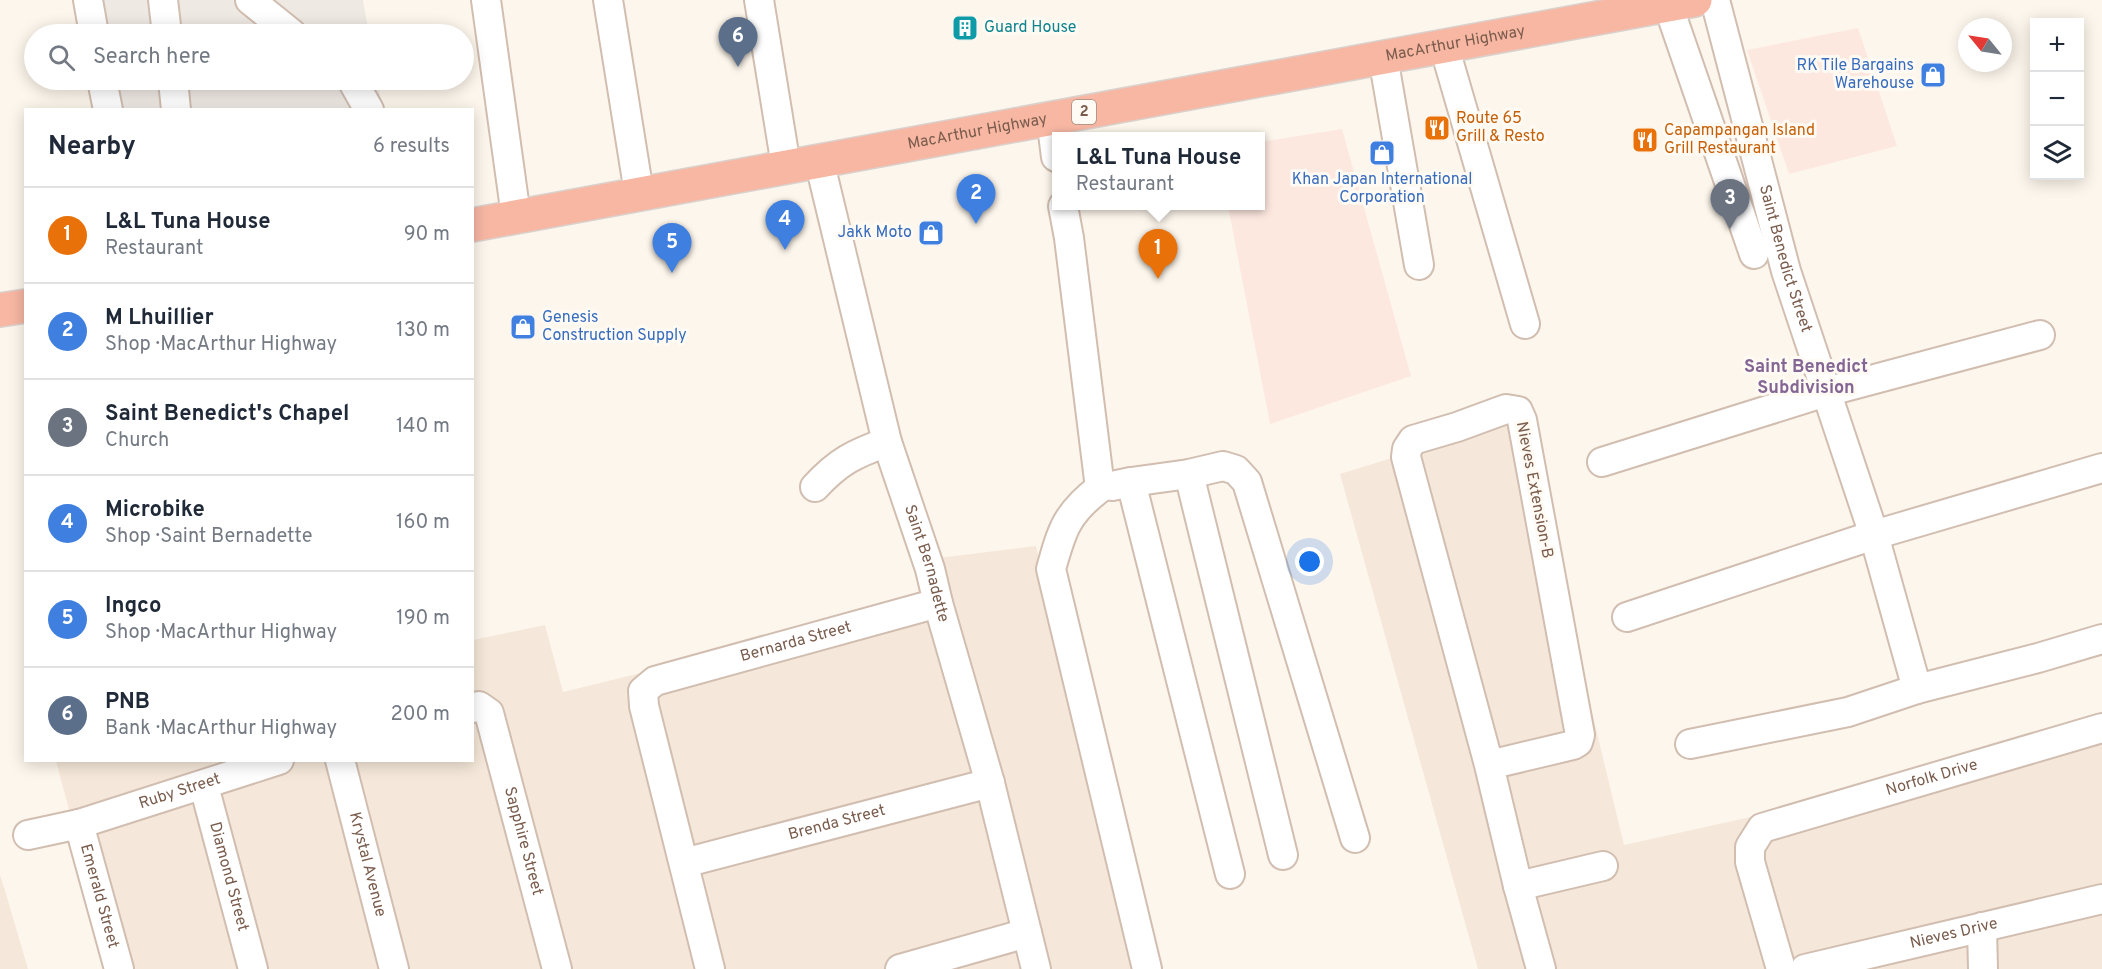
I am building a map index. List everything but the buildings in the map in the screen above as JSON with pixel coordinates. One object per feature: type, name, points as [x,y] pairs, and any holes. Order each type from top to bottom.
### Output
[{"type":"highway","name":"MacArthur Highway","points":[[474,225],[1682,2]]},
{"type":"highway","points":[[0,310],[24,306]]},
{"type":"street","points":[[88,0],[92,24]]},
{"type":"street","points":[[163,0],[166,24]]},
{"type":"street","points":[[250,0],[280,24]]},
{"type":"street","points":[[486,0],[516,216]]},
{"type":"street","points":[[608,0],[639,193]]},
{"type":"street","points":[[759,0],[786,166]]},
{"type":"street","name":"Saint Benedict Street","points":[[1715,0],[1779,247],[1874,535],[1917,689]]},
{"type":"street","points":[[1682,2],[1754,255]]},
{"type":"street","points":[[1444,46],[1526,324]]},
{"type":"street","points":[[1383,57],[1419,265]]},
{"type":"street","points":[[104,90],[108,108]]},
{"type":"street","points":[[174,90],[176,108]]},
{"type":"street","points":[[358,90],[368,108]]},
{"type":"street","points":[[1051,117],[1053,132]]},
{"type":"street","name":"Saint Bernadette","points":[[819,160],[887,442],[930,569],[990,783],[1036,969]]},
{"type":"street","points":[[1064,210],[1101,488]]},
{"type":"street","points":[[1602,462],[1826,392],[2040,335]]},
{"type":"street","name":"Nieves Extension-B","points":[[1489,765],[1573,744],[1578,742],[1580,735],[1522,420],[1518,411],[1506,409],[1457,428],[1413,440],[1407,448],[1406,457],[1541,969]]},
{"type":"street","points":[[815,487],[833,468],[861,452],[887,442]]},
{"type":"street","points":[[1147,969],[1052,568],[1058,543],[1068,520],[1081,502],[1101,488],[1189,474],[1223,466],[1236,470],[1247,482],[1354,838]]},
{"type":"street","points":[[1627,617],[1874,535],[2102,468]]},
{"type":"street","points":[[1189,474],[1283,855]]},
{"type":"street","points":[[1131,482],[1230,874]]},
{"type":"street","name":"Bernarda Street","points":[[684,863],[644,706],[643,691],[655,681],[938,603]]},
{"type":"street","points":[[1690,744],[1848,712],[1917,689],[2102,639]]},
{"type":"street","name":"Sapphire Street","points":[[481,710],[557,969]]},
{"type":"street","name":"Norfolk Drive","points":[[1781,969],[1750,862],[1750,847],[1762,828],[2102,728]]},
{"type":"street","name":"Ruby Street","points":[[28,835],[79,824],[204,786],[273,762]]},
{"type":"street","name":"Krystal Avenue","points":[[341,762],[394,969]]},
{"type":"street","name":"Brenda Street","points":[[684,863],[990,783]]},
{"type":"street","name":"Diamond Street","points":[[204,786],[253,969]]},
{"type":"street","name":"Emerald Street","points":[[79,824],[119,969]]},
{"type":"street","points":[[684,863],[710,969]]},
{"type":"street","points":[[1518,886],[1603,866]]},
{"type":"street","name":"Nieves Drive","points":[[1805,969],[2102,899]]},
{"type":"street","points":[[1982,927],[1983,969]]},
{"type":"street","points":[[900,969],[1027,933]]},
{"type":"shaded area","points":[[79,0],[363,0],[367,24],[83,24]]},
{"type":"shaded area","points":[[1858,28],[1897,146],[1789,174],[1747,50]]},
{"type":"shaded area","points":[[96,90],[379,90],[383,108],[99,108]]},
{"type":"shaded area","points":[[1342,129],[1411,376],[1270,424],[1229,210],[1265,210],[1265,141]]},
{"type":"shaded area","points":[[1521,418],[1624,845],[2102,739],[2102,969],[1478,969],[1340,474]]},
{"type":"shaded area","points":[[1036,546],[1136,969],[112,969],[56,762],[474,762],[474,640],[545,625],[563,692],[932,602],[930,559]]},
{"type":"shaded area","points":[[0,875],[6,894],[28,969],[0,969]]},
{"type":"place","name":"Guard House","points":[[965,28]]},
{"type":"place","name":"PNB","points":[[738,67]]},
{"type":"place","name":"RK Tile Bargains Warehouse","points":[[1933,75]]},
{"type":"place","name":"Route 65 Grill & Resto","points":[[1437,128]]},
{"type":"place","name":"Capampangan Island Grill Restaurant","points":[[1645,140]]},
{"type":"place","name":"Khan Japan International Corporation","points":[[1382,153]]},
{"type":"place","name":"M Lhuillier","points":[[976,224]]},
{"type":"place","name":"Saint Benedict's Chapel","points":[[1730,229]]},
{"type":"place","name":"Jakk Moto","points":[[931,233]]},
{"type":"place","name":"Microbike","points":[[785,250]]},
{"type":"place","name":"Ingco","points":[[672,273]]},
{"type":"place","name":"L&L Tuna House","points":[[1158,279]]},
{"type":"place","name":"Genesis Construction Supply","points":[[523,327]]},
{"type":"district","name":"Saint Benedict Subdivision","points":[[1806,377]]}]
